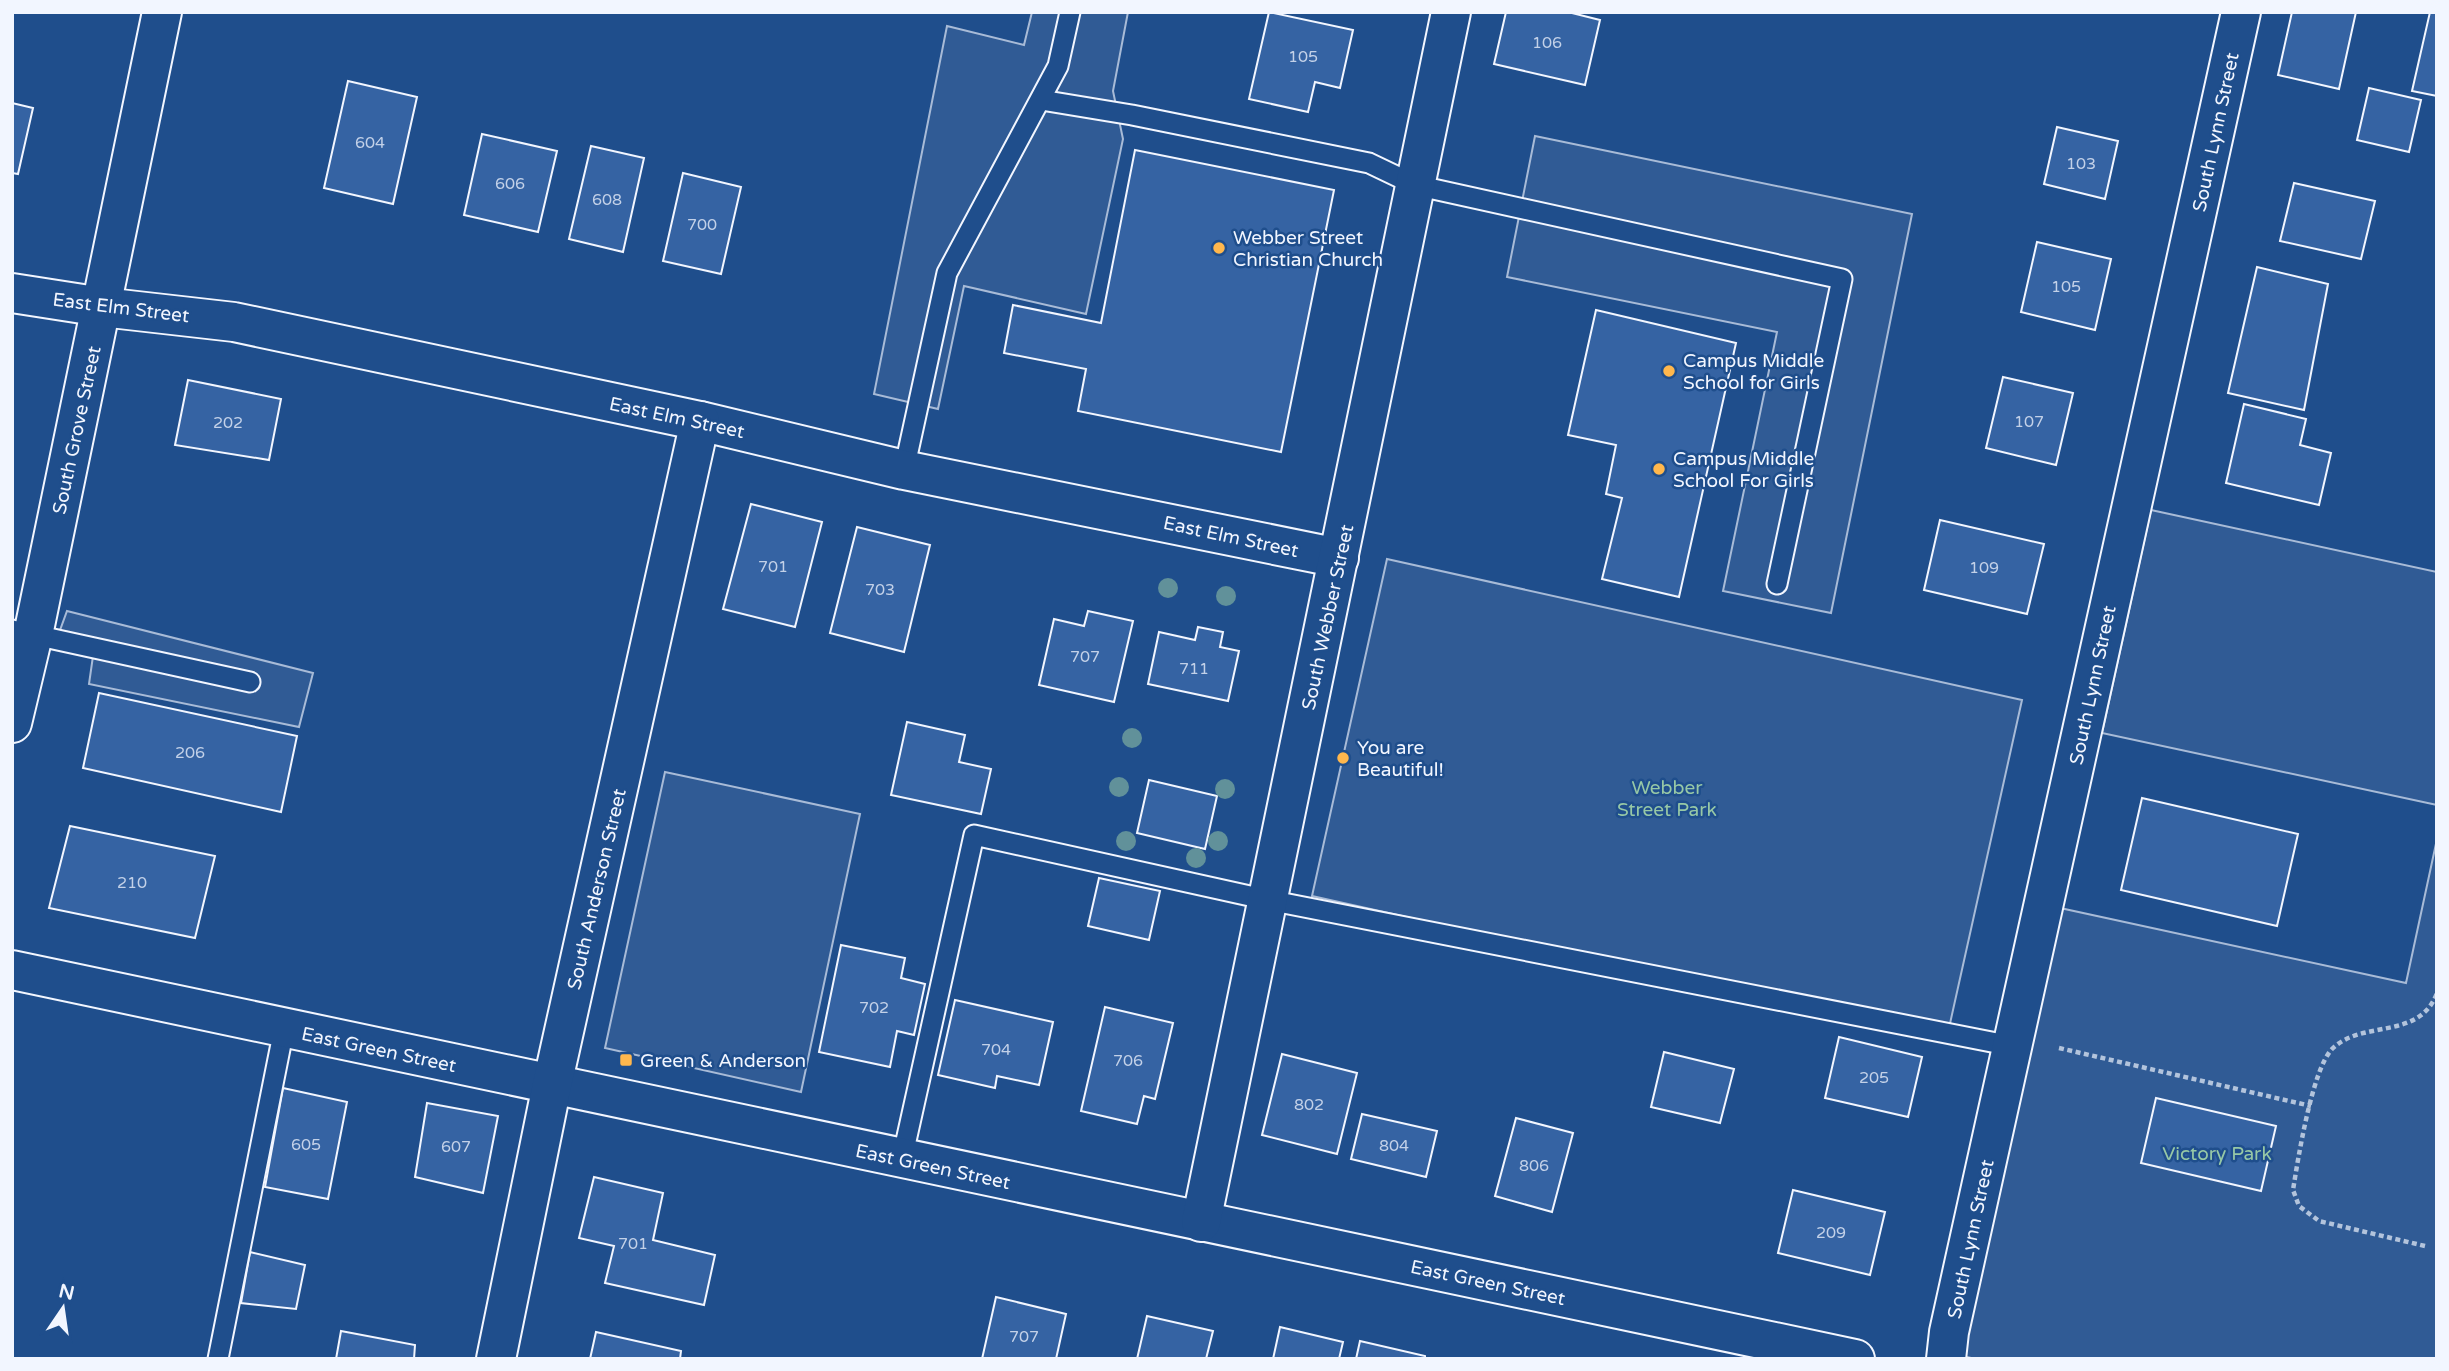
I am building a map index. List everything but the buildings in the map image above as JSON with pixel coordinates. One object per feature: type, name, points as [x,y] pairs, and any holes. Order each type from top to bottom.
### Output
[{"type":"street","name":"South Grove Street","points":[[12,723],[23,633],[102,307],[162,12]]},
{"type":"street","name":"South Webber Street","points":[[1201,1222],[1451,12]]},
{"type":"street","name":"South Lynn Street","points":[[1946,1359],[2012,1046],[2241,12]]},
{"type":"street","name":"East Elm Street","points":[[12,293],[102,307],[234,322],[700,421],[904,470],[1339,558]]},
{"type":"street","name":"South Anderson Street","points":[[496,1359],[552,1085],[700,421]]},
{"type":"street","name":"East Green Street","points":[[12,971],[1855,1359]]},
{"type":"lane","points":[[904,470],[947,273],[1058,66],[1070,12]]},
{"type":"lane","points":[[1041,100],[1132,115],[1369,163],[1416,185],[1842,279],[1777,584]]},
{"type":"lane","points":[[23,633],[250,682]]},
{"type":"lane","points":[[902,1159],[974,835],[1268,900],[2012,1046]]},
{"type":"lane","points":[[218,1359],[285,1029]]},
{"type":"path","points":[[2425,1247],[2319,1221],[2299,1206],[2293,1190],[2319,1070],[2330,1051],[2343,1040],[2362,1032],[2404,1026],[2424,1013],[2437,993]]},
{"type":"path","points":[[2059,1048],[2311,1106]]},
{"type":"shaded area","points":[[1032,12],[1128,12],[1113,91],[1123,139],[1086,314],[964,286],[938,409],[874,394],[947,26],[1024,45]]},
{"type":"shaded area","points":[[1535,136],[1912,214],[1831,613],[1723,591],[1777,332],[1507,277]]},
{"type":"shaded area","points":[[2151,510],[2437,572],[2437,805],[2102,733]]},
{"type":"shaded area","name":"Webber Street Park","points":[[1387,559],[2022,700],[1947,1037],[1312,896]]},
{"type":"shaded area","points":[[67,611],[313,673],[299,727],[89,684],[94,649],[55,644]]},
{"type":"shaded area","points":[[665,772],[860,814],[801,1092],[605,1048]]},
{"type":"shaded area","name":"Victory Park","points":[[2437,839],[2437,1359],[1975,1359],[1963,1356],[2060,908],[2406,983]]},
{"type":"place","name":"Webber Street Christian Church","points":[[1219,248]]},
{"type":"place","name":"Campus Middle School for Girls","points":[[1669,371]]},
{"type":"place","name":"Campus Middle School For Girls","points":[[1659,469]]},
{"type":"place","name":"You are Beautiful!","points":[[1343,758]]},
{"type":"place","name":"Green & Anderson","points":[[626,1060]]}]
